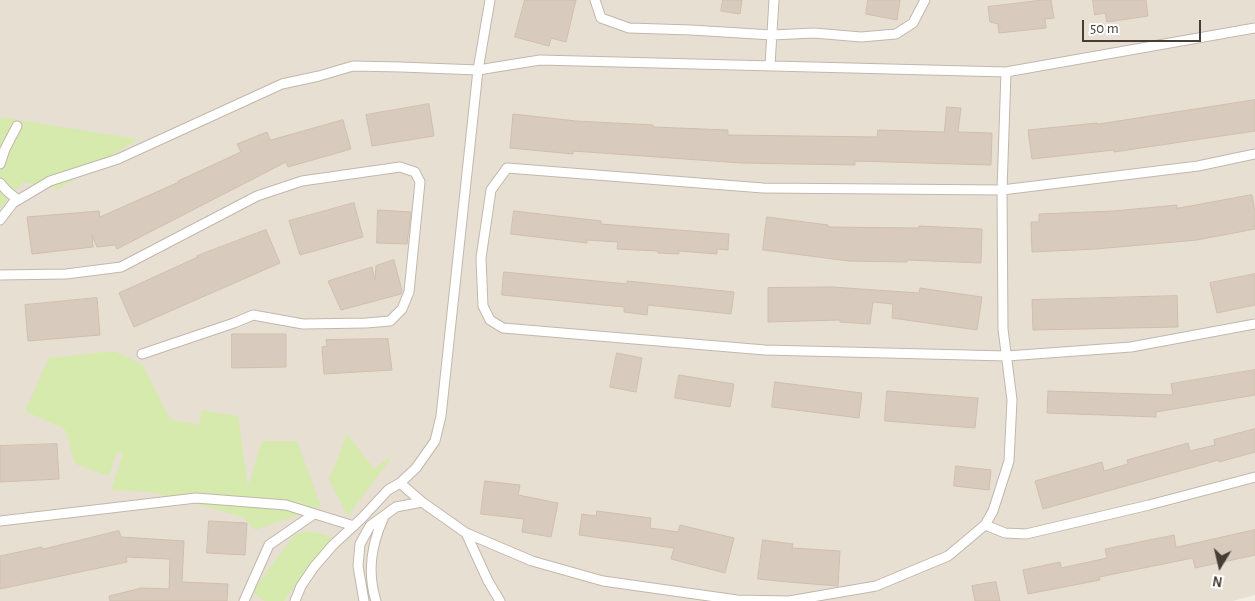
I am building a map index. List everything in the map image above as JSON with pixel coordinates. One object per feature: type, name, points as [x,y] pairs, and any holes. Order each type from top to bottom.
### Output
[{"type":"lane","points":[[295,601],[301,586],[332,546],[388,490],[400,484],[416,468],[435,441],[441,416],[478,70],[490,0]]},
{"type":"lane","points":[[595,0],[601,18],[629,28],[772,35],[814,33],[861,37],[896,34],[913,24],[925,0]]},
{"type":"lane","points":[[770,65],[774,0]]},
{"type":"lane","points":[[0,220],[13,203],[50,181],[118,159],[282,84],[353,66],[478,70],[540,60],[1006,72],[1255,28]]},
{"type":"lane","points":[[400,484],[466,533],[532,561],[603,581],[746,600],[789,601],[876,586],[948,556],[985,524],[993,511],[1009,461],[1012,400],[1003,329],[1002,190],[1006,72]]},
{"type":"lane","points":[[0,164],[4,149],[17,126]]},
{"type":"lane","points":[[1255,154],[1198,166],[1002,190],[763,188],[507,168],[492,190],[481,258],[483,306],[490,320],[503,328],[765,350],[1007,356],[1131,347],[1255,324]]},
{"type":"lane","points":[[0,275],[66,274],[121,268],[257,196],[302,180],[400,167],[415,172],[420,182],[409,292],[402,309],[390,320],[366,323],[304,324],[253,314],[234,323],[142,354]]},
{"type":"lane","points":[[0,183],[18,200]]},
{"type":"lane","points":[[985,524],[1005,533],[1026,534],[1149,505],[1255,477]]},
{"type":"lane","points":[[0,521],[196,498],[286,505],[354,526]]},
{"type":"lane","points":[[364,601],[358,566],[360,544],[370,526],[396,506],[422,502]]},
{"type":"lane","points":[[244,601],[270,545],[314,514]]},
{"type":"lane","points":[[376,601],[370,572],[374,538],[384,516]]},
{"type":"lane","points":[[466,533],[488,581],[500,601]]},
{"type":"shaded area","points":[[0,0],[1255,0],[1255,595],[1233,601],[0,601]]},
{"type":"green space","points":[[0,117],[138,139],[59,189],[23,182],[0,208]]},
{"type":"green space","points":[[114,351],[143,365],[170,419],[199,425],[202,410],[238,416],[248,487],[262,441],[297,441],[321,507],[255,530],[243,517],[153,492],[111,490],[123,453],[117,452],[109,476],[75,464],[65,429],[25,411],[49,358]]},
{"type":"green space","points":[[347,434],[374,469],[394,454],[348,516],[329,480]]},
{"type":"green space","points":[[309,531],[332,537],[284,601],[265,601],[252,592],[294,535]]},
{"type":"building","points":[[525,0],[576,0],[566,42],[551,38],[549,46],[515,37]]},
{"type":"building","points":[[723,0],[742,0],[740,14],[721,11]]},
{"type":"building","points":[[868,0],[900,0],[897,20],[866,14]]},
{"type":"building","points":[[1051,0],[1054,18],[1045,19],[1046,28],[999,33],[998,24],[990,22],[988,7]]},
{"type":"building","points":[[1093,0],[1146,0],[1148,16],[1107,22],[1105,13],[1095,15]]},
{"type":"building","points":[[1255,100],[1255,131],[1114,152],[1114,150],[1032,159],[1028,130],[1097,124]]},
{"type":"building","points":[[429,104],[434,136],[372,146],[366,115]]},
{"type":"building","points":[[947,107],[961,108],[958,132],[992,133],[991,165],[855,161],[855,165],[741,163],[573,151],[573,154],[510,148],[513,114],[576,121],[653,125],[653,127],[728,130],[728,135],[877,137],[878,130],[944,132]]},
{"type":"building","points":[[343,120],[351,149],[288,167],[286,162],[117,249],[115,245],[97,247],[92,235],[93,247],[32,254],[27,217],[99,211],[100,217],[241,152],[237,144],[267,132],[270,140]]},
{"type":"building","points":[[1252,195],[1255,211],[1255,229],[1197,240],[1096,249],[1032,252],[1031,222],[1039,222],[1039,214],[1114,211],[1177,205],[1177,208]]},
{"type":"building","points":[[354,203],[363,237],[300,255],[289,221]]},
{"type":"building","points":[[378,210],[411,212],[407,244],[377,243]]},
{"type":"building","points":[[514,211],[601,221],[601,224],[729,234],[728,250],[717,249],[717,254],[679,251],[679,254],[658,253],[658,251],[617,249],[618,242],[587,240],[587,243],[511,234]]},
{"type":"building","points":[[767,217],[828,225],[828,227],[919,228],[919,226],[982,229],[981,263],[907,260],[907,262],[849,261],[763,250]]},
{"type":"building","points":[[266,230],[280,263],[134,327],[119,293],[197,256]]},
{"type":"building","points":[[394,260],[402,291],[401,294],[341,310],[328,281],[372,267],[375,280],[376,266]]},
{"type":"building","points":[[504,272],[627,284],[627,281],[734,292],[731,314],[648,305],[647,315],[624,312],[624,307],[502,295]]},
{"type":"building","points":[[1255,274],[1255,305],[1217,313],[1210,283]]},
{"type":"building","points":[[832,287],[919,293],[920,288],[982,297],[977,330],[892,318],[893,304],[873,302],[870,324],[840,322],[840,320],[768,322],[768,288]]},
{"type":"building","points":[[1177,296],[1178,327],[1033,330],[1032,300]]},
{"type":"building","points":[[97,298],[100,335],[28,341],[25,305]]},
{"type":"building","points":[[232,334],[286,334],[286,367],[232,368]]},
{"type":"building","points":[[388,339],[392,370],[324,374],[322,347],[327,346],[326,340]]},
{"type":"building","points":[[617,353],[642,358],[636,392],[610,387]]},
{"type":"building","points":[[1255,370],[1255,395],[1156,412],[1156,417],[1047,413],[1048,391],[1173,395],[1171,384]]},
{"type":"building","points":[[679,375],[734,384],[730,407],[675,398]]},
{"type":"building","points":[[775,382],[862,393],[859,418],[772,407]]},
{"type":"building","points":[[887,391],[978,398],[975,428],[885,421]]},
{"type":"building","points":[[1255,429],[1255,452],[1219,462],[1219,460],[1043,509],[1035,481],[1102,462],[1104,471],[1128,464],[1127,460],[1188,443],[1190,451],[1215,445],[1214,440]]},
{"type":"building","points":[[57,444],[59,479],[0,482],[0,446]]},
{"type":"building","points":[[956,466],[991,470],[989,490],[954,486]]},
{"type":"building","points":[[485,481],[520,485],[518,495],[558,503],[551,537],[522,532],[524,519],[481,514]]},
{"type":"building","points":[[597,511],[651,518],[650,528],[678,532],[680,525],[734,538],[725,573],[671,559],[674,548],[579,535],[582,514],[596,516]]},
{"type":"building","points":[[209,521],[247,523],[245,555],[207,553]]},
{"type":"building","points":[[1255,530],[1255,555],[1195,568],[1193,558],[1099,577],[1100,580],[1028,594],[1023,570],[1060,562],[1061,568],[1107,558],[1105,549],[1174,535],[1176,547]]},
{"type":"building","points":[[119,531],[121,537],[184,541],[182,582],[228,584],[227,601],[110,601],[109,596],[142,588],[169,589],[170,559],[126,557],[127,562],[0,589],[0,556],[42,547],[42,549]]},
{"type":"building","points":[[763,540],[793,544],[792,548],[840,551],[838,586],[758,579]]},
{"type":"building","points":[[996,582],[1000,601],[975,601],[972,586]]}]
